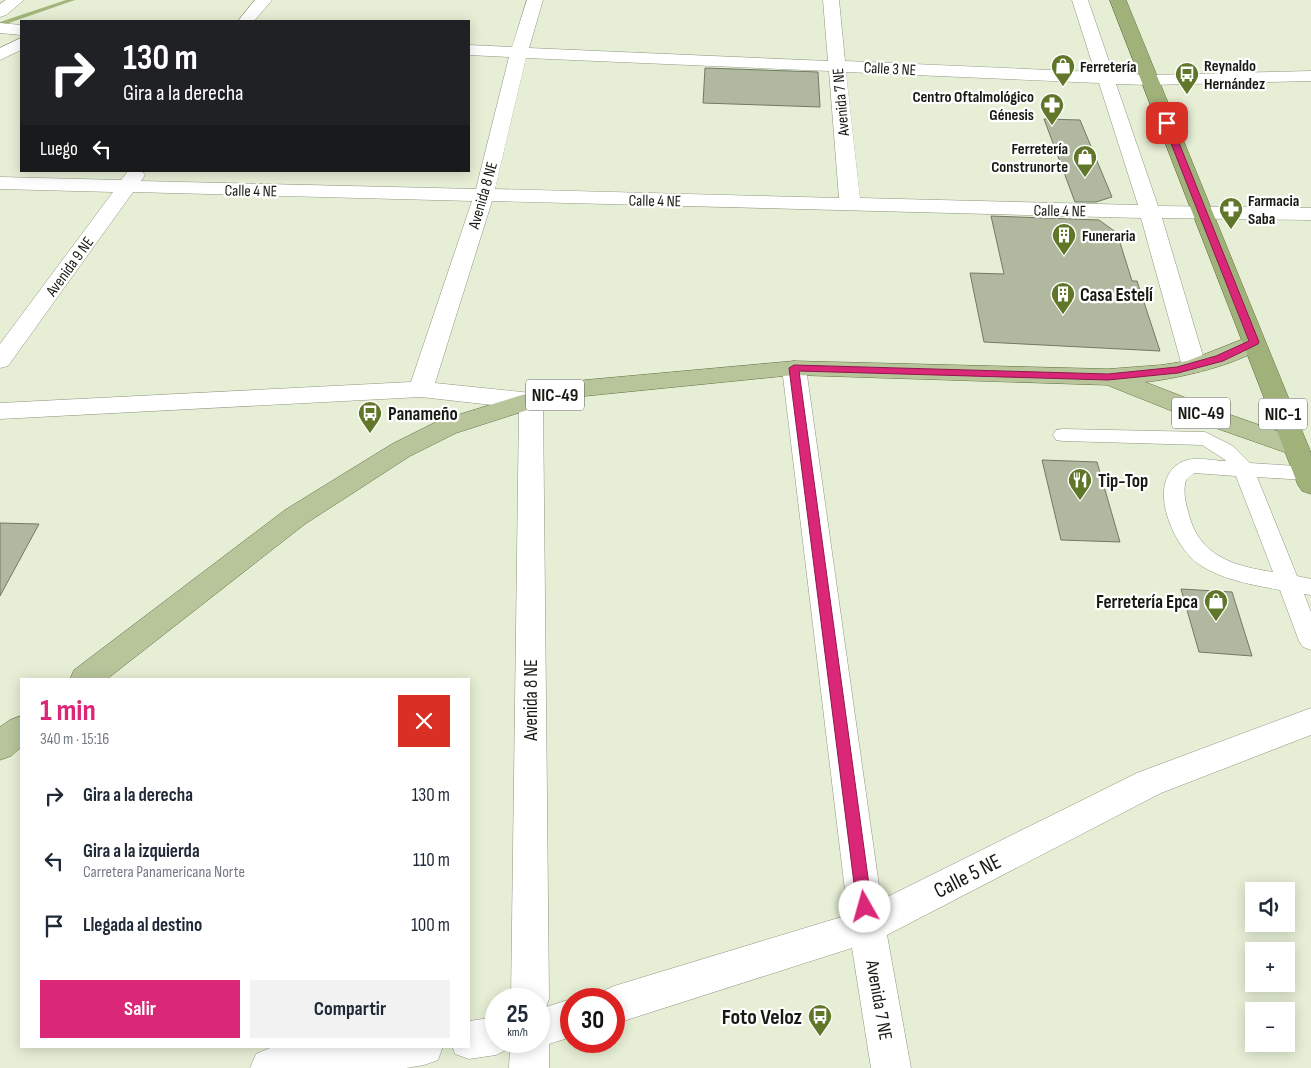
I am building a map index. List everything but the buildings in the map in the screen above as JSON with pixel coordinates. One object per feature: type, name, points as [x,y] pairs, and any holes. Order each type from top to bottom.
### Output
[{"type":"highway","name":"NIC-1","points":[[1118,0],[1309,479]]},
{"type":"main road","name":"NIC-49","points":[[86,678],[295,517],[401,450],[447,426],[530,401],[585,388],[794,368],[1108,377],[1178,370],[1220,358],[1254,342]]},
{"type":"main road","name":"NIC-49","points":[[1108,377],[1216,419],[1296,447]]},
{"type":"main road","points":[[0,746],[20,730]]},
{"type":"street","points":[[0,12],[16,0]]},
{"type":"street","points":[[247,20],[264,0]]},
{"type":"street","name":"Avenida 8 NE","points":[[421,389],[484,196],[519,52],[535,0]]},
{"type":"street","name":"Avenida 7 NE","points":[[831,0],[850,204]]},
{"type":"street","points":[[1080,0],[1150,212],[1194,366]]},
{"type":"street","points":[[0,28],[20,30]]},
{"type":"street","points":[[0,55],[20,44]]},
{"type":"street","name":"Calle 3 NE","points":[[470,50],[1150,80],[1311,76]]},
{"type":"street","name":"Calle 4 NE","points":[[0,184],[132,179],[484,196],[1150,212],[1311,214]]},
{"type":"street","name":"Avenida 9 NE","points":[[0,361],[132,179]]},
{"type":"street","name":"Avenida 7 NE","points":[[794,368],[867,926],[891,1068]]},
{"type":"street","points":[[0,411],[421,389],[530,401]]},
{"type":"street","name":"Avenida 8 NE","points":[[530,401],[530,988]]},
{"type":"street","name":"Calle 5 NE","points":[[625,1002],[867,926],[1149,783],[1311,721]]},
{"type":"street","points":[[470,1040],[485,1038]]},
{"type":"street","points":[[270,1068],[410,1048]]},
{"type":"street","points":[[529,1068],[530,1053]]},
{"type":"lane","points":[[1063,435],[1205,439],[1224,448],[1236,458],[1244,469],[1311,641]]},
{"type":"lane","points":[[1309,479],[1244,469],[1191,466],[1180,472],[1173,487],[1176,513],[1182,533],[1198,555],[1222,568],[1239,574],[1311,587]]},
{"type":"waterway","points":[[0,24],[72,0]]},
{"type":"place","name":"Ferretería","points":[[1063,87]]},
{"type":"place","name":"Reynaldo Hernández","points":[[1187,95]]},
{"type":"place","name":"Centro Oftalmológico Génesis","points":[[1052,126]]},
{"type":"place","name":"Ferretería Construnorte","points":[[1085,178]]},
{"type":"place","name":"Farmacia Saba","points":[[1231,230]]},
{"type":"place","name":"Funeraria","points":[[1064,256]]},
{"type":"place","name":"Casa Estelí","points":[[1063,315]]},
{"type":"place","name":"Panameño","points":[[370,434]]},
{"type":"place","name":"Tip-Top","points":[[1080,501]]},
{"type":"place","name":"Ferretería Epca","points":[[1216,622]]},
{"type":"place","name":"Foto Veloz","points":[[820,1037]]},
{"type":"route","points":[[865,907],[794,368],[1108,377],[1178,370],[1220,358],[1254,342],[1167,123]]}]
